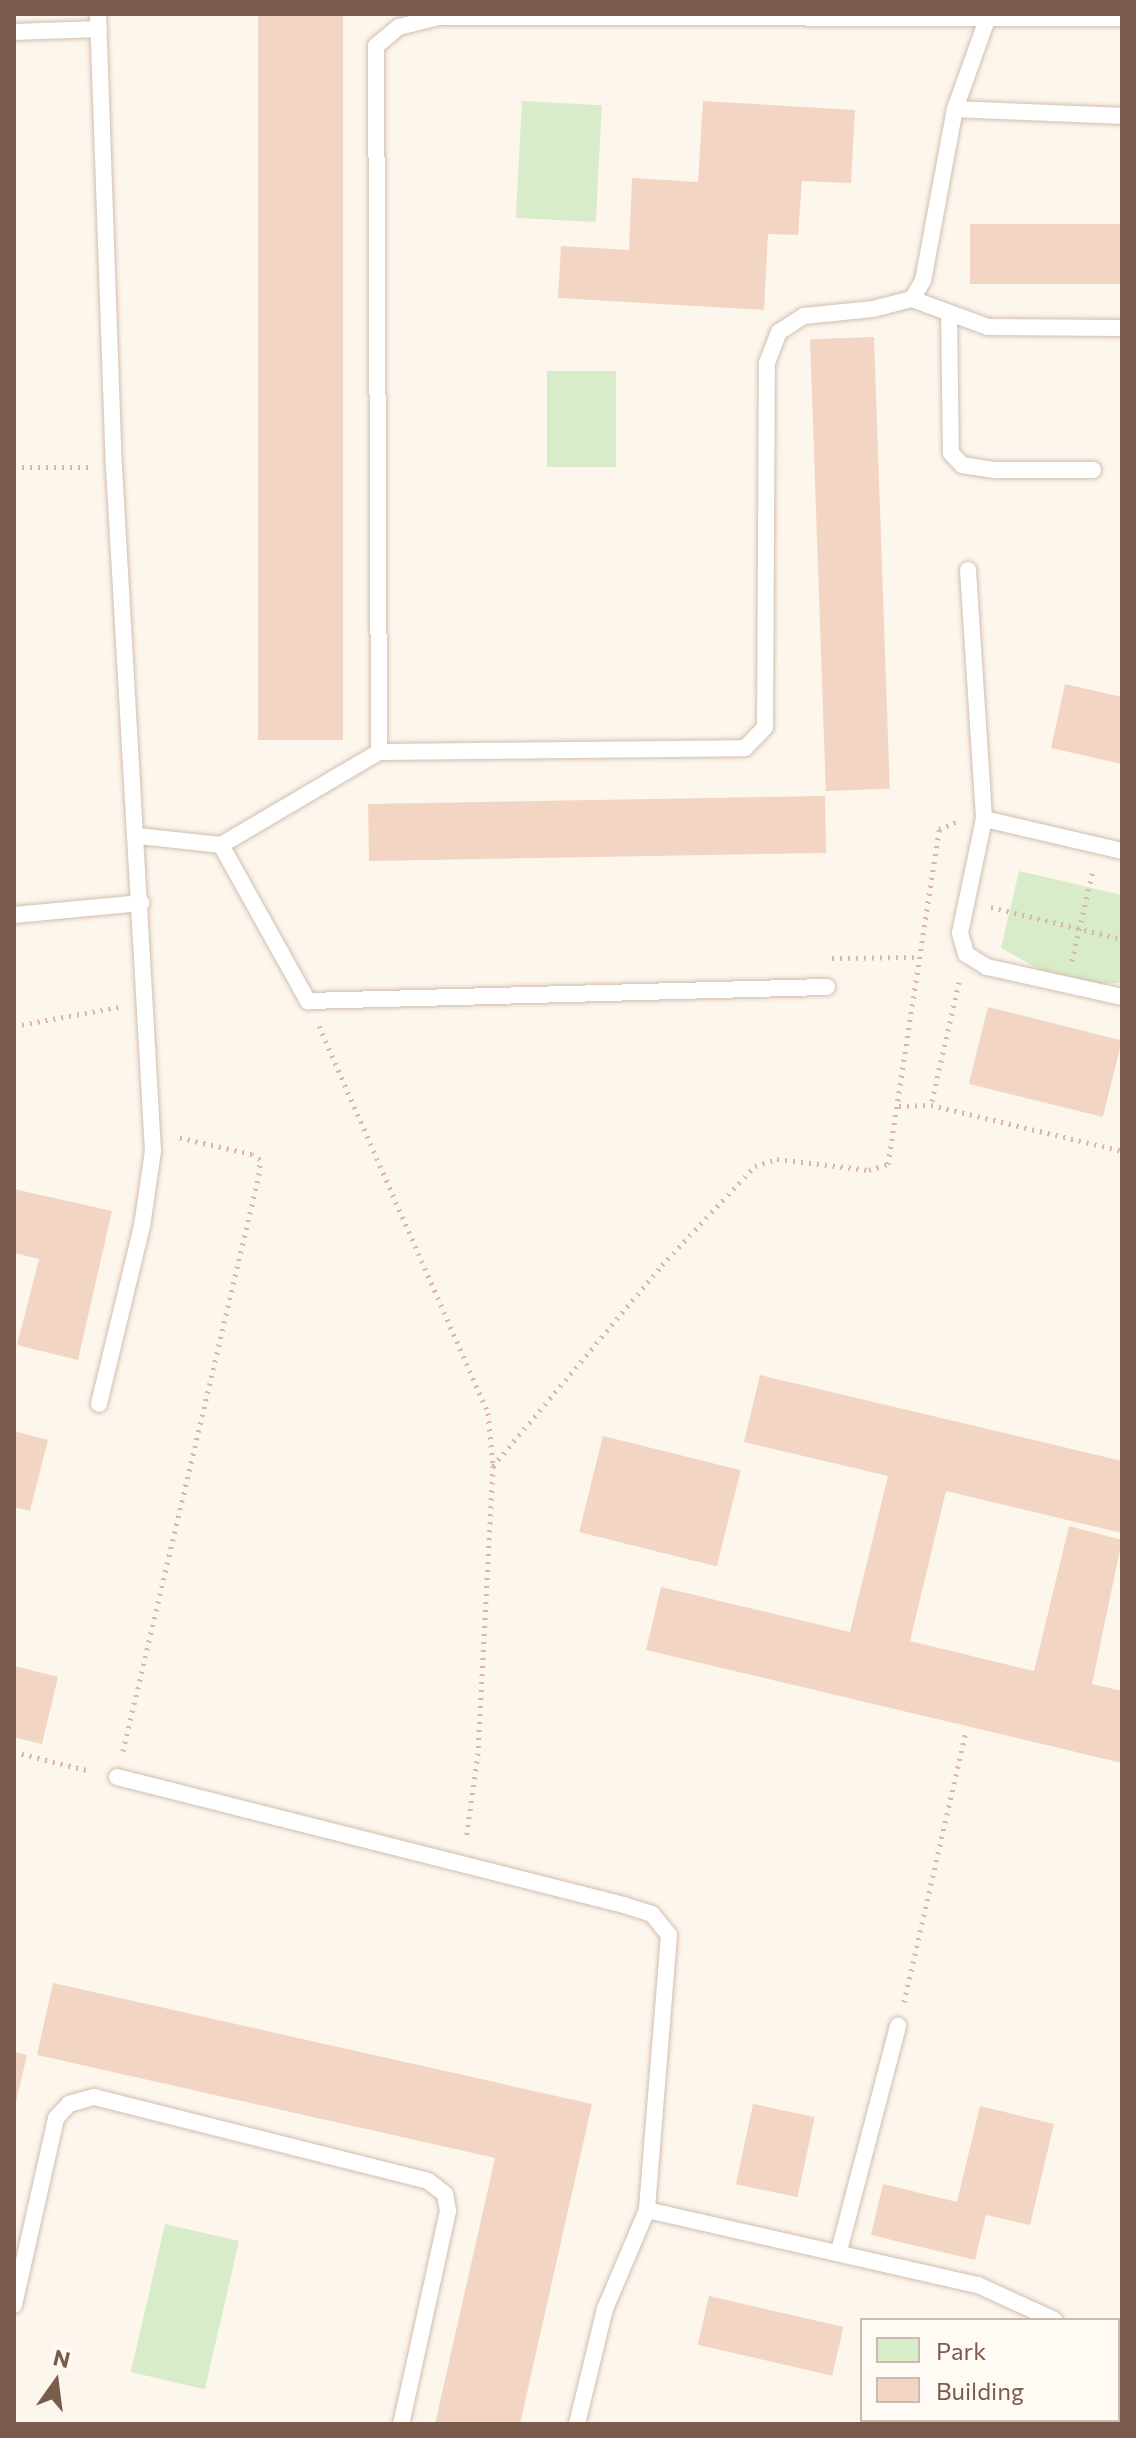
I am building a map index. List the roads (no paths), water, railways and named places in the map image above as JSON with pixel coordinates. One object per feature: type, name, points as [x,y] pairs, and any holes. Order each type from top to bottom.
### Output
[{"type":"lane","points":[[912,299],[923,281],[955,109],[989,16]]},
{"type":"lane","points":[[379,752],[376,46],[399,27],[439,17],[1122,18]]},
{"type":"lane","points":[[14,32],[99,21],[114,467],[153,1131],[142,1226],[99,1404]]},
{"type":"lane","points":[[955,109],[1122,116]]},
{"type":"lane","points":[[138,836],[221,845],[379,752],[745,748],[765,727],[767,363],[779,332],[804,316],[873,309],[912,299],[949,315],[1021,330],[1122,328]]},
{"type":"lane","points":[[949,315],[951,453],[962,465],[995,470],[1093,470]]},
{"type":"lane","points":[[968,570],[984,819],[960,933],[966,954],[987,967],[1122,997]]},
{"type":"lane","points":[[984,819],[1122,851]]},
{"type":"lane","points":[[221,845],[308,1001],[827,987]]},
{"type":"lane","points":[[14,915],[141,903]]},
{"type":"lane","points":[[117,1777],[638,1909],[652,1914],[669,1935],[647,2210],[605,2309],[577,2424]]},
{"type":"lane","points":[[839,2251],[898,2026]]},
{"type":"lane","points":[[14,2305],[56,2118],[69,2104],[94,2097],[428,2181],[445,2194],[448,2211],[401,2424]]},
{"type":"lane","points":[[647,2210],[839,2251],[978,2285],[1050,2318]]}]
